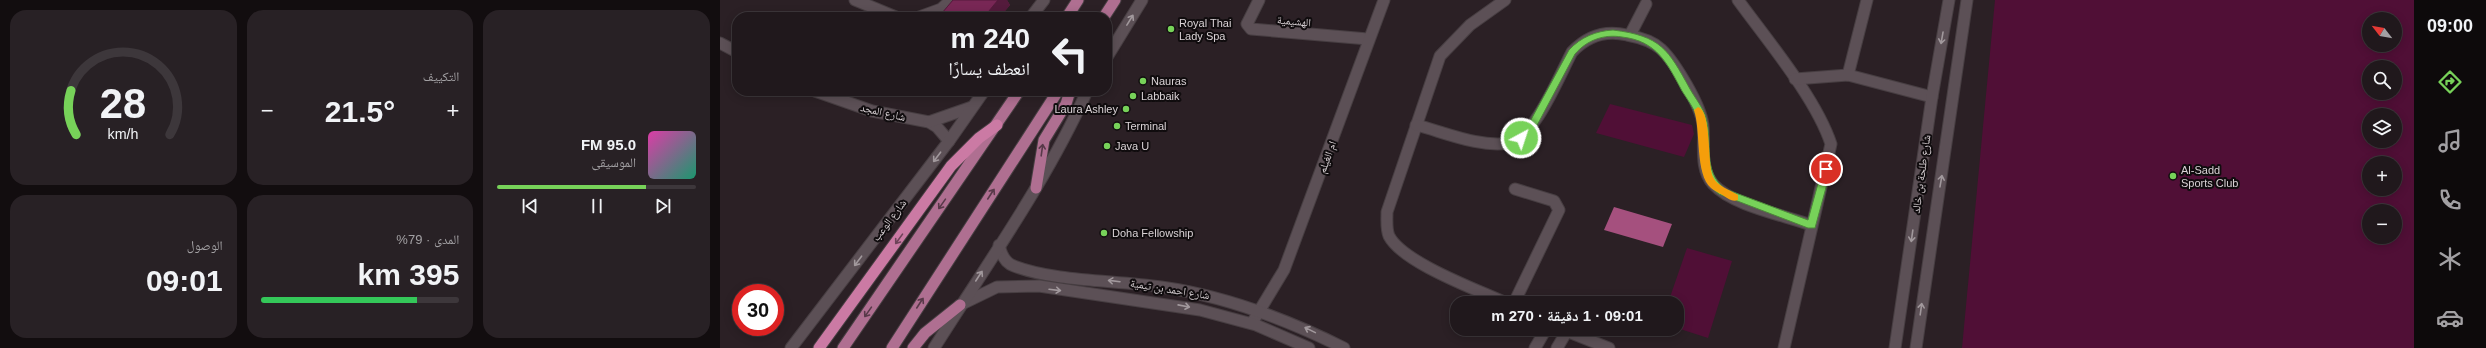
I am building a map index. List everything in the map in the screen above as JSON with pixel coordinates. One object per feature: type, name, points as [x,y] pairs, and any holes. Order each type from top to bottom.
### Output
[{"type":"highway","points":[[819,348],[951,166],[979,138],[997,125]]},
{"type":"main road","points":[[1070,12],[1078,0]]},
{"type":"main road","points":[[1107,12],[1115,0]]},
{"type":"main road","points":[[843,348],[1016,96]]},
{"type":"main road","points":[[892,348],[1055,96]]},
{"type":"main road","points":[[1036,188],[1042,168],[1041,150],[1044,141],[1063,110],[1068,96]]},
{"type":"main road","points":[[913,348],[930,328],[960,306]]},
{"type":"street","points":[[855,0],[884,12]]},
{"type":"street","points":[[933,12],[941,9],[951,0]]},
{"type":"street","points":[[1035,12],[1044,0]]},
{"type":"street","points":[[1112,49],[1142,0]]},
{"type":"street","name":"الهشيمية","points":[[1259,0],[1247,24],[1251,29],[1368,39]]},
{"type":"street","name":"ام الغيلم","points":[[1252,323],[1262,310],[1284,270],[1368,39],[1384,0]]},
{"type":"street","points":[[1492,296],[1416,259],[1390,239],[1386,227],[1387,212],[1440,56],[1454,38],[1470,23],[1505,0]]},
{"type":"street","points":[[1738,0],[1795,79],[1826,132],[1831,144],[1830,155],[1811,225],[1784,348]]},
{"type":"street","points":[[1848,75],[1867,0]]},
{"type":"street","name":"شارع طلحة بن خالد","points":[[1895,348],[1932,98],[1949,0]]},
{"type":"street","name":"شارع طلحة بن خالد","points":[[1916,348],[1967,0]]},
{"type":"street","points":[[1630,35],[1646,4]]},
{"type":"street","points":[[1416,125],[1494,144],[1509,143],[1521,138],[1530,129],[1572,52],[1579,44],[1599,34],[1613,33],[1630,35],[1651,43],[1667,55],[1700,112],[1703,124],[1706,169],[1714,185],[1731,196],[1811,225]]},
{"type":"street","points":[[720,42],[732,49]]},
{"type":"street","points":[[1795,79],[1848,75],[1932,98]]},
{"type":"street","name":"شارع المجد","points":[[829,96],[872,111],[929,122],[973,107]]},
{"type":"street","name":"شارع الوعب","points":[[791,348],[949,141],[981,96]]},
{"type":"street","points":[[934,348],[1036,188],[1070,129],[1084,96]]},
{"type":"street","points":[[929,122],[937,127],[949,141]]},
{"type":"street","points":[[1515,189],[1554,201],[1559,210],[1517,296]]},
{"type":"street","name":"شارع احمد بن تيمية","points":[[999,245],[1001,254],[1005,261],[1013,266],[1025,270],[1180,290],[1228,300],[1262,310],[1341,347]]},
{"type":"street","name":"شارع احمد بن تيمية","points":[[960,306],[993,288],[1016,285],[1173,304],[1207,310],[1252,323],[1309,348]]},
{"type":"street","points":[[1535,348],[1542,336]]},
{"type":"street","points":[[1556,348],[1561,336]]},
{"type":"street","points":[[1579,336],[1609,348]]},
{"type":"shaded area","name":"Al-Sadd Sports Club","points":[[1995,0],[2414,0],[2414,348],[1962,348]]},
{"type":"shaded area","points":[[1610,104],[1692,125],[1694,134],[1684,157],[1596,133]]},
{"type":"shaded area","points":[[1614,207],[1672,224],[1663,247],[1604,230]]},
{"type":"shaded area","points":[[1687,248],[1732,261],[1708,338],[1684,330],[1684,296],[1670,296]]},
{"type":"building","points":[[953,0],[998,0],[988,12],[943,12]]},
{"type":"slow traffic","points":[[1698,110],[1703,124],[1705,162],[1709,178],[1714,185],[1735,198]]},
{"type":"place","name":"Royal Thai Lady Spa","points":[[1171,29]]},
{"type":"place","name":"Nauras","points":[[1143,81]]},
{"type":"place","name":"Labbaik","points":[[1133,96]]},
{"type":"place","name":"Laura Ashley","points":[[1126,109]]},
{"type":"place","name":"Terminal","points":[[1117,126]]},
{"type":"place","name":"Java U","points":[[1107,146]]},
{"type":"place","name":"Al-Sadd Sports Club","points":[[2173,176]]},
{"type":"place","name":"Doha Fellowship","points":[[1104,233]]},
{"type":"route","points":[[1521,138],[1530,129],[1572,52],[1579,44],[1588,38],[1599,34],[1613,33],[1630,35],[1651,43],[1659,47],[1667,55],[1700,112],[1703,124],[1706,169],[1709,178],[1714,185],[1722,191],[1731,196],[1811,225],[1826,169]]}]
